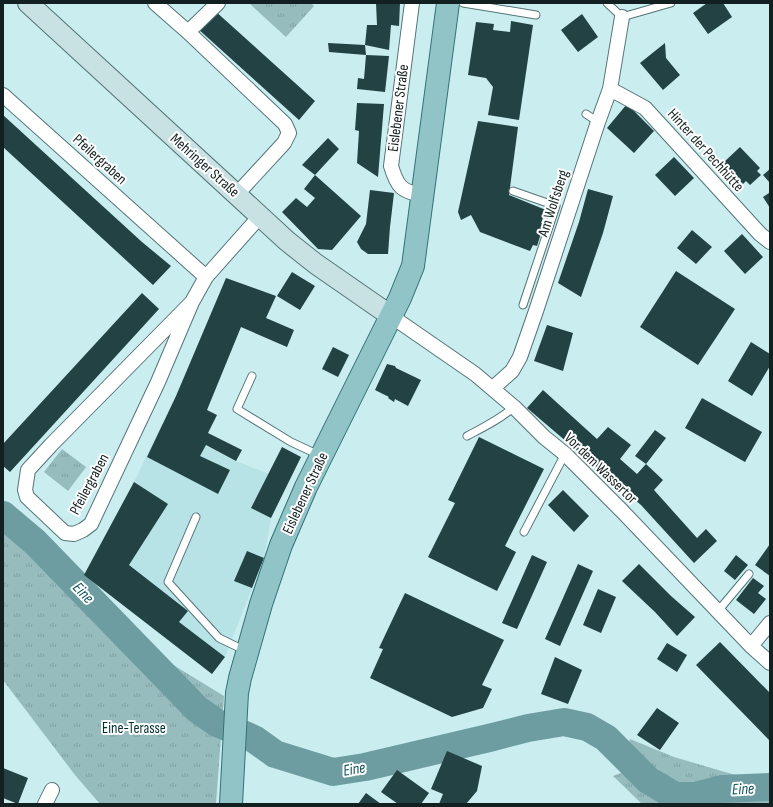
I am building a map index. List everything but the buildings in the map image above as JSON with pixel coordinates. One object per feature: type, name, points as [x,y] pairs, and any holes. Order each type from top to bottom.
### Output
[{"type":"main road","name":"Mehringer Straße","points":[[28,3],[261,215],[287,241],[316,264],[391,316]]},
{"type":"main road","name":"Eislebener Straße","points":[[231,804],[236,703],[240,678],[261,604],[281,545],[300,500],[407,284],[413,266],[448,3]]},
{"type":"street","points":[[155,3],[188,32],[285,124],[289,133],[284,143],[237,194]]},
{"type":"street","points":[[188,32],[218,3]]},
{"type":"street","name":"Eislebener Straße","points":[[412,3],[391,166],[395,181],[404,190],[423,195]]},
{"type":"street","name":"Am Wolfsberg","points":[[492,388],[512,371],[520,357],[610,89],[622,17]]},
{"type":"street","name":"Hinter der Pechhütte","points":[[610,89],[645,108],[760,234],[770,242]]},
{"type":"street","name":"Pfeilergraben","points":[[3,95],[206,277],[192,302],[158,382],[91,524],[74,534],[65,533],[27,497],[25,490],[28,470],[192,302]]},
{"type":"street","points":[[206,277],[261,215]]},
{"type":"street","name":"Vor dem Wassertor","points":[[391,316],[475,374],[514,407],[544,437],[565,454],[751,646],[770,663]]},
{"type":"street","points":[[751,646],[770,623]]},
{"type":"street","points":[[45,804],[52,790]]},
{"type":"lane","points":[[462,3],[536,15]]},
{"type":"lane","points":[[607,3],[622,17],[671,3]]},
{"type":"lane","points":[[586,114],[598,122]]},
{"type":"lane","points":[[513,192],[556,206],[523,305]]},
{"type":"lane","points":[[252,376],[237,409],[291,442],[322,456]]},
{"type":"lane","points":[[467,436],[490,424],[514,407]]},
{"type":"lane","points":[[524,532],[565,454]]},
{"type":"lane","points":[[196,518],[168,582],[219,638],[247,651]]},
{"type":"lane","points":[[718,611],[749,574]]},
{"type":"shaded area","points":[[162,424],[236,461],[288,483],[271,518],[264,558],[225,657],[212,674],[84,575],[134,482]]},
{"type":"green space","points":[[311,3],[314,6],[286,37],[250,4]]},
{"type":"green space","points":[[62,449],[86,467],[68,491],[44,472]]},
{"type":"green space","name":"Eine-Terasse","points":[[3,504],[8,506],[79,593],[139,644],[224,696],[216,804],[100,804],[75,775],[3,680]]},
{"type":"green space","points":[[630,739],[674,757],[759,782],[770,782],[770,804],[642,804],[613,776],[621,773]]},
{"type":"waterway","name":"Eine","points":[[3,515],[35,542],[197,709],[217,723],[254,739],[275,754],[333,772],[365,767],[528,728],[564,722],[587,727],[606,738],[648,780],[675,796],[695,796],[722,789],[770,787]]}]
